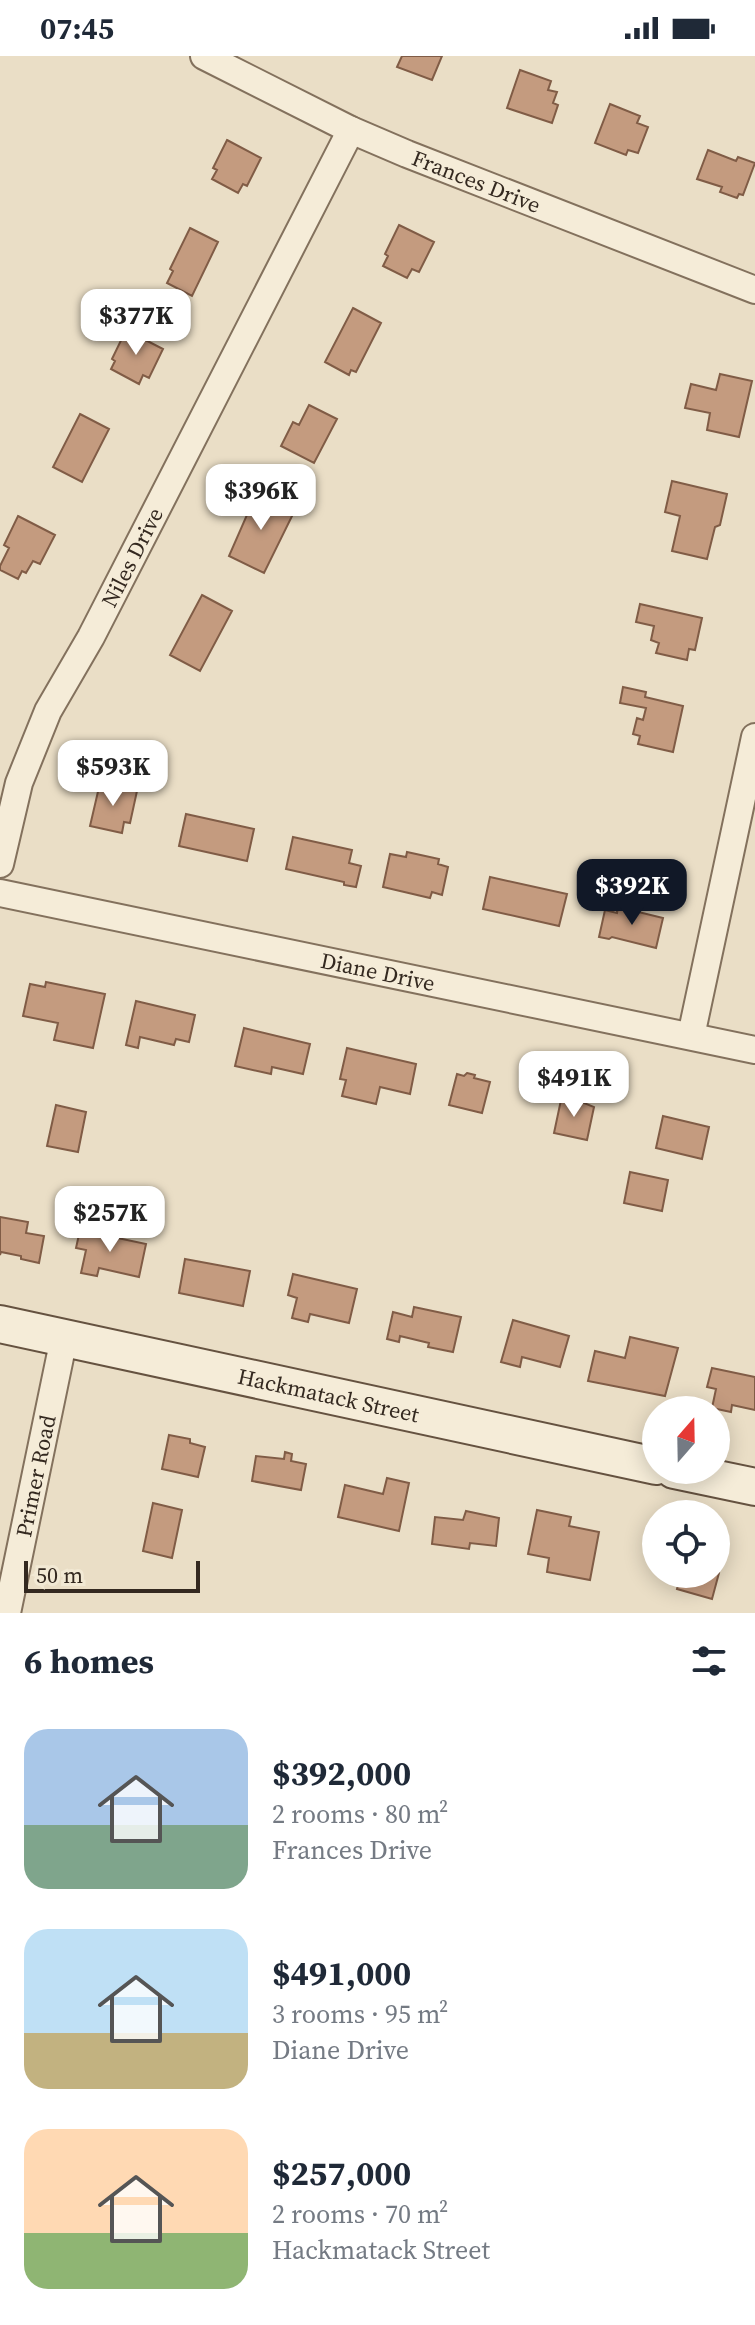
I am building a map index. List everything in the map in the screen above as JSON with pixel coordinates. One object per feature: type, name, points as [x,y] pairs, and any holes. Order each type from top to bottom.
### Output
[{"type":"street","name":"Frances Drive","points":[[204,56],[351,130],[755,290]]},
{"type":"street","name":"Niles Drive","points":[[0,864],[19,783],[48,711],[91,637],[351,130]]},
{"type":"street","points":[[691,1036],[755,737]]},
{"type":"street","name":"Diane Drive","points":[[0,893],[755,1050]]},
{"type":"street","name":"Hackmatack Street","points":[[0,1324],[642,1463]]},
{"type":"street","name":"Primer Road","points":[[7,1613],[64,1338]]},
{"type":"street","points":[[730,1482],[755,1487]]},
{"type":"building","points":[[402,56],[442,56],[432,80],[397,67]]},
{"type":"building","points":[[520,70],[551,81],[548,90],[557,92],[553,103],[558,105],[552,123],[507,108]]},
{"type":"building","points":[[610,104],[640,116],[637,123],[648,127],[638,153],[628,150],[626,155],[595,143]]},
{"type":"building","points":[[227,140],[261,158],[247,186],[243,184],[238,193],[212,179],[217,170],[213,168]]},
{"type":"building","points":[[708,150],[736,161],[738,157],[755,163],[743,195],[739,194],[737,198],[720,192],[722,187],[697,179]]},
{"type":"building","points":[[399,225],[434,242],[419,272],[412,269],[407,278],[383,266],[388,256],[385,254]]},
{"type":"building","points":[[190,228],[218,242],[192,296],[167,283],[173,271],[170,269]]},
{"type":"building","points":[[353,308],[381,323],[356,372],[351,370],[349,375],[325,362]]},
{"type":"building","points":[[126,330],[163,349],[149,378],[143,375],[139,384],[111,369],[115,361],[112,359]]},
{"type":"building","points":[[720,374],[752,381],[739,437],[707,430],[710,413],[685,408],[691,384],[716,390]]},
{"type":"building","points":[[309,405],[337,419],[314,463],[281,446],[293,422],[299,425]]},
{"type":"building","points":[[80,414],[109,429],[82,482],[53,467]]},
{"type":"building","points":[[672,481],[727,494],[720,525],[715,527],[707,559],[672,551],[680,516],[665,512]]},
{"type":"building","points":[[257,492],[295,510],[264,573],[229,556]]},
{"type":"building","points":[[18,516],[55,535],[40,564],[33,561],[18,579],[0,570],[0,566],[9,548],[4,545]]},
{"type":"building","points":[[202,595],[232,611],[200,671],[170,655]]},
{"type":"building","points":[[640,604],[702,618],[695,650],[689,649],[687,660],[656,653],[659,643],[651,640],[654,626],[636,622]]},
{"type":"building","points":[[623,687],[646,692],[645,697],[683,706],[673,752],[638,744],[640,736],[633,734],[637,718],[643,720],[646,708],[620,703]]},
{"type":"building","points":[[100,783],[137,791],[130,823],[124,822],[122,833],[90,826]]},
{"type":"building","points":[[186,814],[254,829],[247,861],[179,846]]},
{"type":"building","points":[[293,837],[352,850],[349,863],[361,866],[356,887],[286,869]]},
{"type":"building","points":[[407,852],[439,859],[438,864],[448,867],[442,895],[432,892],[430,898],[383,887],[390,854],[406,857]]},
{"type":"building","points":[[490,877],[567,894],[559,926],[483,909]]},
{"type":"building","points":[[618,907],[663,918],[656,948],[612,937],[599,937],[605,910],[617,913]]},
{"type":"building","points":[[46,982],[105,994],[93,1048],[54,1040],[58,1023],[23,1016],[30,984],[45,987]]},
{"type":"building","points":[[136,1001],[195,1015],[189,1042],[176,1039],[174,1045],[140,1037],[138,1048],[126,1045]]},
{"type":"building","points":[[244,1028],[310,1044],[303,1074],[272,1067],[271,1074],[235,1066]]},
{"type":"building","points":[[347,1048],[416,1064],[410,1094],[380,1087],[376,1104],[342,1096],[346,1080],[340,1079]]},
{"type":"building","points":[[467,1073],[490,1082],[482,1113],[449,1105],[457,1074],[464,1076]]},
{"type":"building","points":[[572,1098],[594,1107],[587,1140],[554,1133],[561,1100],[569,1102]]},
{"type":"building","points":[[56,1105],[86,1112],[78,1152],[47,1146]]},
{"type":"building","points":[[663,1116],[709,1127],[702,1159],[656,1148]]},
{"type":"building","points":[[630,1172],[668,1180],[662,1211],[624,1203]]},
{"type":"building","points":[[0,1217],[28,1222],[26,1233],[44,1236],[39,1263],[21,1259],[21,1256],[1,1252],[0,1255]]},
{"type":"building","points":[[80,1230],[146,1244],[139,1277],[99,1268],[97,1276],[81,1273],[86,1250],[76,1248]]},
{"type":"building","points":[[185,1259],[250,1271],[243,1306],[179,1293]]},
{"type":"building","points":[[293,1274],[357,1289],[349,1323],[310,1314],[308,1322],[292,1318],[297,1298],[288,1295]]},
{"type":"building","points":[[414,1307],[461,1317],[453,1352],[428,1347],[429,1343],[400,1336],[399,1342],[387,1339],[393,1312],[412,1317]]},
{"type":"building","points":[[513,1320],[569,1336],[560,1367],[522,1357],[520,1367],[501,1362]]},
{"type":"building","points":[[630,1337],[678,1348],[665,1396],[588,1381],[595,1351],[625,1358]]},
{"type":"building","points":[[712,1368],[755,1377],[755,1410],[732,1405],[730,1412],[730,1396],[715,1396],[716,1389],[707,1387]]},
{"type":"building","points":[[169,1435],[190,1439],[190,1443],[205,1447],[198,1477],[162,1469]]},
{"type":"building","points":[[285,1452],[292,1454],[291,1461],[306,1464],[301,1490],[252,1481],[256,1456],[284,1459]]},
{"type":"building","points":[[387,1478],[409,1483],[399,1531],[338,1517],[345,1485],[383,1494]]},
{"type":"building","points":[[153,1503],[182,1510],[172,1558],[143,1551]]},
{"type":"building","points":[[537,1510],[571,1517],[569,1526],[599,1532],[590,1580],[547,1572],[549,1558],[528,1554]]},
{"type":"building","points":[[466,1511],[499,1518],[496,1546],[470,1543],[469,1549],[432,1544],[435,1517],[463,1520]]},
{"type":"building","points":[[677,1588],[715,1588],[712,1599]]}]
